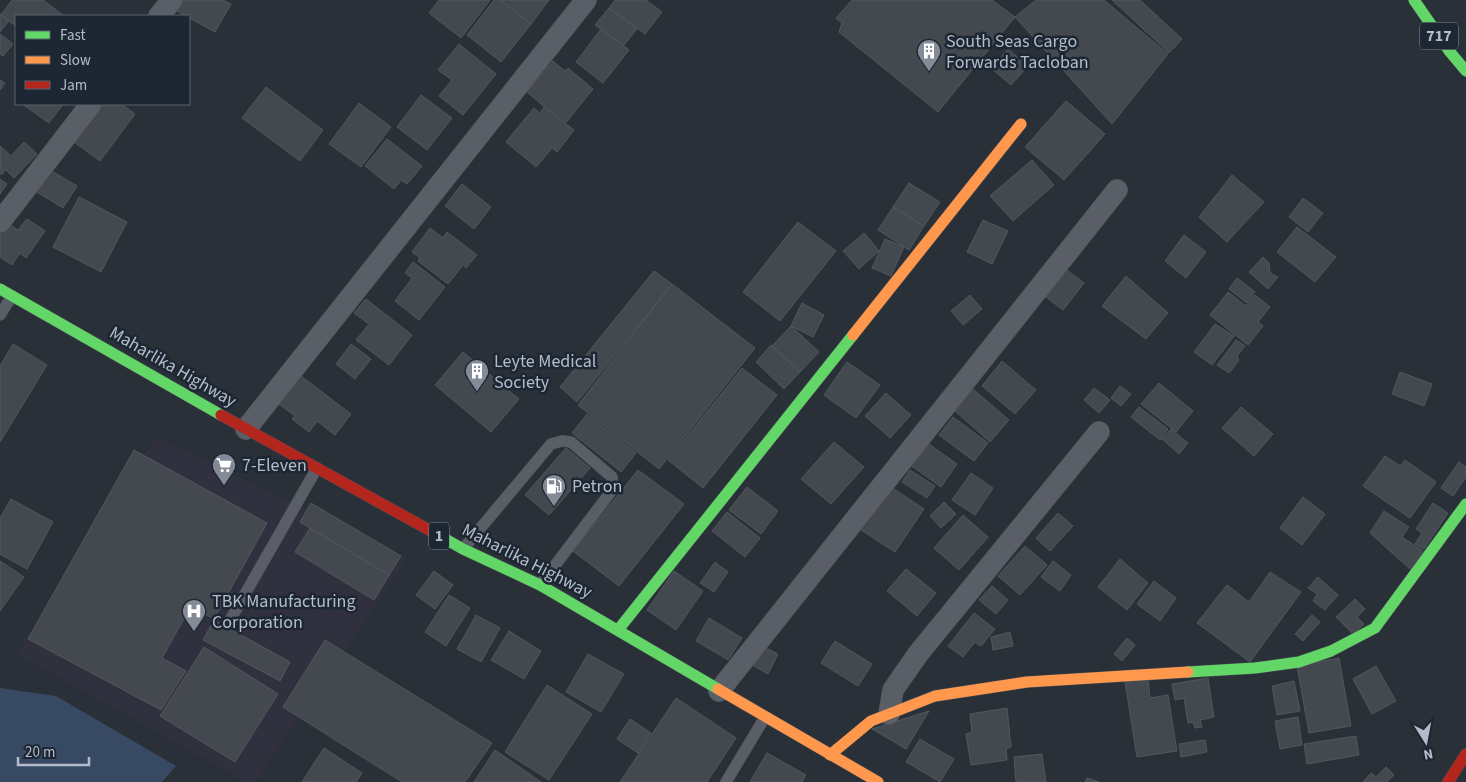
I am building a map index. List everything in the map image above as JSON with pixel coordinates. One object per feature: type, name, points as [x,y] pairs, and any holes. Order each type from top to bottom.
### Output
[{"type":"main road","name":"717","points":[[1414,0],[1450,52],[1466,71]]},
{"type":"main road","points":[[618,630],[1020,124]]},
{"type":"main road","name":"Maharlika Highway","points":[[0,289],[246,429],[463,549],[540,585],[878,782]]},
{"type":"main road","points":[[830,755],[871,721],[935,696],[1027,682],[1255,668],[1299,662],[1331,652],[1375,628],[1466,504]]},
{"type":"main road","points":[[1448,782],[1466,754]]},
{"type":"street","points":[[160,15],[172,0]]},
{"type":"street","points":[[246,429],[586,0]]},
{"type":"street","points":[[0,222],[90,105]]},
{"type":"street","points":[[719,691],[1117,190]]},
{"type":"street","points":[[888,714],[893,690],[918,654],[1099,432]]},
{"type":"lane","points":[[0,315],[12,296]]},
{"type":"lane","points":[[463,549],[551,444],[562,440],[571,442],[612,477],[613,489],[540,585]]},
{"type":"lane","points":[[229,622],[317,468]]},
{"type":"lane","points":[[726,782],[765,717]]},
{"type":"shaded area","name":"TBK Manufacturing Corporation","points":[[157,437],[407,558],[255,782],[246,782],[17,654],[70,564]]},
{"type":"water","points":[[0,688],[56,696],[176,766],[162,782],[0,782]]},
{"type":"building","points":[[12,0],[43,0],[63,15],[15,15],[15,25],[1,15]]},
{"type":"building","points":[[181,0],[223,0],[231,4],[215,32],[190,18],[190,15],[184,15],[175,10]]},
{"type":"building","points":[[439,0],[490,0],[461,38],[429,13]]},
{"type":"building","points":[[494,0],[500,0],[531,24],[501,62],[467,35]]},
{"type":"building","points":[[500,0],[549,0],[531,24]]},
{"type":"building","points":[[615,0],[646,0],[662,12],[645,34],[609,8]]},
{"type":"building","name":"South Seas Cargo Forwards Tacloban","points":[[852,0],[992,0],[1015,17],[938,112],[839,32],[842,23],[836,18]]},
{"type":"building","points":[[1036,0],[1104,0],[1168,54],[1112,124],[1015,17]]},
{"type":"building","points":[[1112,0],[1140,0],[1182,39],[1169,53]]},
{"type":"building","points":[[609,8],[637,29],[623,46],[595,25]]},
{"type":"building","points":[[0,14],[9,21],[0,32]]},
{"type":"building","points":[[601,29],[629,50],[603,83],[576,62]]},
{"type":"building","points":[[0,34],[13,44],[3,56],[0,54]]},
{"type":"building","points":[[459,44],[496,74],[463,115],[439,96],[452,80],[438,70]]},
{"type":"building","points":[[1008,49],[1028,66],[1011,85],[991,68]]},
{"type":"building","points":[[553,61],[565,71],[568,68],[593,89],[565,124],[527,92]]},
{"type":"building","points":[[0,80],[5,83],[0,90]]},
{"type":"building","points":[[266,87],[323,130],[300,161],[242,118]]},
{"type":"building","points":[[421,95],[452,118],[427,150],[397,127]]},
{"type":"building","points":[[1066,101],[1105,134],[1064,180],[1025,147]]},
{"type":"building","points":[[359,103],[391,127],[361,167],[329,144]]},
{"type":"building","points":[[26,105],[62,105],[49,123]]},
{"type":"building","points":[[95,105],[122,105],[135,114],[100,161],[70,139]]},
{"type":"building","points":[[544,107],[574,130],[557,152],[552,148],[536,167],[506,142],[534,108],[540,113]]},
{"type":"building","points":[[387,139],[422,166],[407,184],[401,180],[394,189],[365,166]]},
{"type":"building","points":[[24,142],[37,154],[14,178],[6,170],[1,175],[0,146],[11,156]]},
{"type":"building","points":[[1032,160],[1054,185],[1013,221],[990,196]]},
{"type":"building","points":[[45,167],[77,186],[63,208],[32,189]]},
{"type":"building","points":[[1232,175],[1264,202],[1227,242],[1199,217]]},
{"type":"building","points":[[0,179],[7,184],[0,194]]},
{"type":"building","points":[[909,183],[940,202],[924,226],[893,207]]},
{"type":"building","points":[[462,184],[491,207],[474,229],[445,206]]},
{"type":"building","points":[[79,197],[127,222],[101,272],[53,247]]},
{"type":"building","points":[[1303,198],[1323,213],[1308,232],[1289,217]]},
{"type":"building","points":[[893,207],[924,226],[909,250],[878,230]]},
{"type":"building","points":[[27,219],[45,231],[26,258],[20,253],[12,265],[0,257],[0,227],[4,221],[18,230]]},
{"type":"building","points":[[983,220],[1008,231],[992,264],[967,252]]},
{"type":"building","points":[[798,222],[836,251],[780,321],[743,292]]},
{"type":"building","points":[[1297,227],[1336,257],[1315,282],[1277,252]]},
{"type":"building","points":[[430,228],[443,238],[447,232],[477,255],[466,268],[463,265],[448,284],[418,261],[420,258],[412,252]]},
{"type":"building","points":[[864,233],[879,251],[859,269],[843,251]]},
{"type":"building","points":[[1184,235],[1206,252],[1186,278],[1165,261]]},
{"type":"building","points":[[885,239],[904,247],[891,276],[872,268]]},
{"type":"building","points":[[1263,257],[1269,263],[1270,273],[1278,277],[1268,289],[1249,272]]},
{"type":"building","points":[[413,262],[445,287],[419,320],[395,301],[412,278],[405,273]]},
{"type":"building","points":[[1067,270],[1084,283],[1063,310],[1046,297]]},
{"type":"building","points":[[654,271],[672,284],[577,402],[560,387]]},
{"type":"building","points":[[1126,276],[1168,313],[1146,339],[1102,306]]},
{"type":"building","points":[[1237,278],[1255,292],[1247,303],[1229,289]]},
{"type":"building","points":[[672,284],[755,348],[659,469],[578,405]]},
{"type":"building","points":[[1228,292],[1246,306],[1255,295],[1270,307],[1258,322],[1263,326],[1248,345],[1210,315]]},
{"type":"building","points":[[970,295],[982,309],[963,325],[951,311]]},
{"type":"building","points":[[366,299],[412,335],[389,365],[356,340],[369,324],[354,313]]},
{"type":"building","points":[[802,303],[824,315],[813,337],[791,326]]},
{"type":"building","points":[[1215,324],[1234,336],[1212,365],[1194,352]]},
{"type":"building","points":[[791,326],[819,352],[800,372],[772,346]]},
{"type":"building","points":[[1236,340],[1245,346],[1237,356],[1239,360],[1229,373],[1217,365]]},
{"type":"building","points":[[13,344],[47,365],[0,442],[0,366]]},
{"type":"building","points":[[351,344],[371,359],[355,379],[336,364]]},
{"type":"building","points":[[771,345],[800,372],[784,389],[756,362]]},
{"type":"building","name":"Leyte Medical Society","points":[[463,352],[519,399],[491,432],[435,385]]},
{"type":"building","points":[[1002,361],[1036,390],[1015,414],[982,386]]},
{"type":"building","points":[[847,362],[880,385],[856,418],[824,395]]},
{"type":"building","points":[[742,368],[777,395],[703,488],[668,460]]},
{"type":"building","points":[[1400,372],[1432,384],[1424,406],[1392,394]]},
{"type":"building","points":[[301,376],[351,414],[335,435],[317,421],[309,432],[292,419],[295,416],[279,404]]},
{"type":"building","points":[[1159,383],[1193,411],[1176,432],[1141,404]]},
{"type":"building","points":[[1120,386],[1131,394],[1121,406],[1111,398]]},
{"type":"building","points":[[1094,388],[1110,400],[1099,413],[1084,400]]},
{"type":"building","points":[[973,389],[1009,420],[990,442],[955,411]]},
{"type":"building","points":[[886,393],[911,415],[890,438],[865,416]]},
{"type":"building","points":[[1139,407],[1168,429],[1160,440],[1131,417]]},
{"type":"building","points":[[1241,407],[1273,434],[1254,456],[1222,428]]},
{"type":"building","points":[[587,414],[636,453],[621,472],[572,433]]},
{"type":"building","points":[[953,417],[988,443],[974,461],[939,435]]},
{"type":"building","points":[[1171,429],[1188,443],[1179,454],[1162,439]]},
{"type":"building","points":[[834,442],[864,467],[831,504],[801,479]]},
{"type":"building","points":[[926,442],[957,464],[941,487],[909,464]]},
{"type":"building","points":[[566,448],[590,468],[549,515],[525,495]]},
{"type":"building","points":[[134,450],[267,523],[214,619],[191,606],[162,658],[186,671],[161,710],[28,639]]},
{"type":"building","points":[[1385,456],[1400,466],[1405,460],[1436,482],[1410,518],[1363,486]]},
{"type":"building","points":[[1459,462],[1466,467],[1466,477],[1453,496],[1441,488]]},
{"type":"building","points":[[638,470],[684,504],[619,586],[573,551]]},
{"type":"building","points":[[910,470],[935,486],[927,498],[902,482]]},
{"type":"building","points":[[971,473],[993,488],[975,515],[952,500]]},
{"type":"building","points":[[888,485],[924,509],[895,552],[858,528]]},
{"type":"building","points":[[747,487],[778,511],[761,534],[729,510]]},
{"type":"building","points":[[1303,497],[1325,514],[1302,545],[1280,528]]},
{"type":"building","points":[[11,499],[53,522],[27,569],[0,554],[0,518]]},
{"type":"building","points":[[944,502],[956,514],[941,528],[930,516]]},
{"type":"building","points":[[311,503],[401,556],[389,575],[300,522]]},
{"type":"building","points":[[1433,503],[1448,513],[1424,549],[1415,544],[1422,533],[1416,529]]},
{"type":"building","points":[[1384,511],[1409,527],[1402,537],[1423,551],[1410,569],[1370,533]]},
{"type":"building","points":[[727,512],[760,538],[745,557],[712,531]]},
{"type":"building","points":[[1058,513],[1073,526],[1050,551],[1036,538]]},
{"type":"building","points":[[963,515],[988,537],[959,570],[934,548]]},
{"type":"building","points":[[310,528],[389,575],[374,600],[295,552]]},
{"type":"building","points":[[1025,546],[1047,565],[1020,595],[998,576]]},
{"type":"building","points":[[1120,559],[1148,583],[1127,610],[1098,587]]},
{"type":"building","points":[[0,561],[24,577],[0,611]]},
{"type":"building","points":[[1053,561],[1071,575],[1060,591],[1041,577]]},
{"type":"building","points":[[715,562],[728,572],[714,592],[700,583]]},
{"type":"building","points":[[906,569],[936,593],[917,616],[887,591]]},
{"type":"building","points":[[434,571],[453,585],[435,609],[416,595]]},
{"type":"building","points":[[674,571],[703,591],[676,630],[647,610]]},
{"type":"building","points":[[1270,572],[1301,592],[1250,662],[1197,623],[1227,585],[1249,602]]},
{"type":"building","points":[[1318,577],[1338,595],[1325,610],[1313,601],[1317,594],[1308,588]]},
{"type":"building","points":[[1154,581],[1176,598],[1160,621],[1137,604]]},
{"type":"building","points":[[992,586],[1008,600],[996,614],[979,600]]},
{"type":"building","points":[[449,595],[470,608],[446,646],[425,632]]},
{"type":"building","points":[[1355,599],[1365,609],[1357,617],[1364,624],[1353,634],[1336,617]]},
{"type":"building","points":[[974,613],[995,629],[981,646],[975,642],[963,657],[948,646]]},
{"type":"building","points":[[476,615],[500,628],[481,662],[457,649]]},
{"type":"building","points":[[1312,615],[1320,622],[1303,641],[1295,634]]},
{"type":"building","points":[[709,618],[742,638],[728,660],[696,641]]},
{"type":"building","points":[[214,620],[290,662],[280,681],[203,640]]},
{"type":"building","points":[[509,631],[541,651],[524,679],[491,660]]},
{"type":"building","points":[[1010,632],[1013,646],[993,650],[991,637]]},
{"type":"building","points":[[1127,638],[1135,645],[1122,661],[1114,654]]},
{"type":"building","points":[[325,640],[492,743],[465,782],[402,782],[283,707]]},
{"type":"building","points":[[835,641],[872,664],[858,686],[821,663]]},
{"type":"building","points":[[762,646],[778,654],[768,674],[752,665]]},
{"type":"building","points":[[204,647],[278,694],[235,762],[160,716]]},
{"type":"building","points":[[588,654],[624,674],[601,712],[566,692]]},
{"type":"building","points":[[1339,658],[1351,726],[1309,733],[1297,666]]},
{"type":"building","points":[[1376,666],[1396,701],[1372,714],[1353,679]]},
{"type":"building","points":[[1208,678],[1214,717],[1200,720],[1202,727],[1195,728],[1193,722],[1188,723],[1184,698],[1175,700],[1172,684]]},
{"type":"building","points":[[1148,679],[1150,698],[1168,695],[1177,751],[1137,757],[1125,682]]},
{"type":"building","points":[[1294,681],[1300,711],[1277,715],[1272,686]]},
{"type":"building","points":[[547,685],[592,714],[549,780],[505,752]]},
{"type":"building","points":[[676,698],[736,738],[707,782],[620,782]]},
{"type":"building","points":[[1007,708],[1011,747],[1006,749],[1007,760],[971,765],[966,734],[972,732],[970,714]]},
{"type":"building","points":[[929,711],[906,749],[872,729]]},
{"type":"building","points":[[1298,717],[1302,745],[1280,749],[1275,721]]},
{"type":"building","points":[[630,719],[651,733],[638,753],[617,739]]},
{"type":"building","points":[[1356,736],[1359,755],[1307,764],[1304,744]]},
{"type":"building","points":[[920,739],[954,759],[940,782],[906,762]]},
{"type":"building","points":[[1205,740],[1207,752],[1181,757],[1179,744]]},
{"type":"building","points":[[324,748],[362,773],[356,782],[302,782]]},
{"type":"building","points":[[495,750],[541,782],[474,782]]},
{"type":"building","points":[[767,753],[806,775],[802,782],[750,782]]},
{"type":"building","points":[[1042,754],[1046,782],[1016,782],[1014,757]]},
{"type":"building","points":[[1386,767],[1394,775],[1387,782],[1363,782],[1371,773],[1376,777]]},
{"type":"building","points":[[1087,778],[1099,782],[1085,782]]},
{"type":"traffic: fast","points":[[1414,0],[1450,52],[1466,71]]},
{"type":"traffic: fast","points":[[0,289],[221,415]]},
{"type":"traffic: fast","points":[[618,630],[853,335]]},
{"type":"traffic: fast","points":[[1188,672],[1255,668],[1299,662],[1331,651],[1375,628],[1466,504]]},
{"type":"traffic: fast","points":[[440,536],[463,549],[540,585],[718,689]]},
{"type":"traffic: slow","points":[[853,335],[1021,124]]},
{"type":"traffic: slow","points":[[830,755],[871,721],[935,696],[1027,682],[1188,672]]},
{"type":"traffic: slow","points":[[718,689],[878,782]]},
{"type":"traffic: jam","points":[[221,415],[440,536]]},
{"type":"traffic: jam","points":[[1448,782],[1466,754]]},
{"type":"place","name":"South Seas Cargo Forwards Tacloban","points":[[929,72]]},
{"type":"place","name":"Leyte Medical Society","points":[[477,392]]},
{"type":"place","name":"7-Eleven","points":[[224,486]]},
{"type":"place","name":"Petron","points":[[554,507]]},
{"type":"place","name":"TBK Manufacturing Corporation","points":[[194,632]]}]
